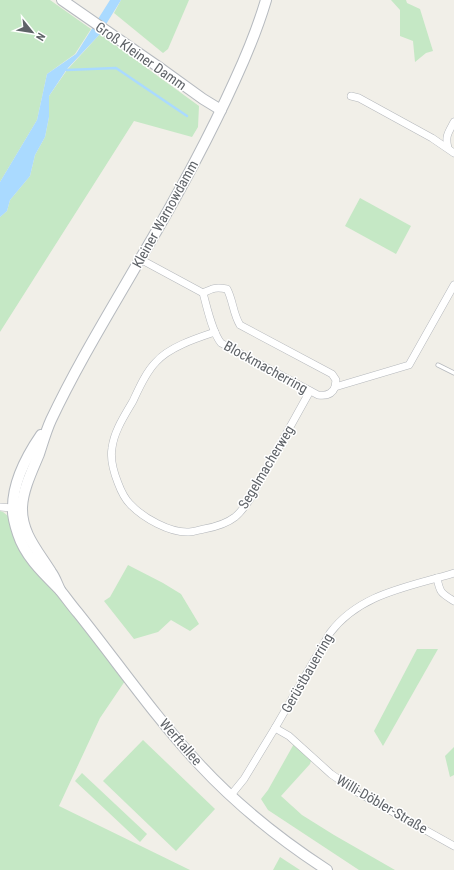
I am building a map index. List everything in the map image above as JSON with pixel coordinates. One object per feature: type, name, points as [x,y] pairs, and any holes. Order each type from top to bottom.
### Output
[{"type":"street","name":"Groß Kleiner Damm","points":[[62,0],[160,68],[203,100],[221,110]]},
{"type":"street","name":"Kleiner Warnowdamm","points":[[17,507],[50,421],[99,329],[183,183],[221,110],[248,51],[261,18],[266,0]]},
{"type":"street","points":[[351,96],[359,98],[451,150]]},
{"type":"street","points":[[451,150],[446,141],[447,135],[454,122]]},
{"type":"street","points":[[140,259],[203,293]]},
{"type":"street","name":"Blockmacherring","points":[[335,387],[409,365],[454,285]]},
{"type":"street","name":"Blockmacherring","points":[[218,287],[227,289],[230,294],[237,320],[240,325],[332,374],[336,380],[334,390],[324,396],[318,395],[221,342],[215,332],[203,293],[211,288],[218,287]]},
{"type":"street","name":"Segelmacherweg","points":[[215,332],[197,338],[165,353],[155,362],[121,422],[115,436],[111,448],[112,465],[116,479],[124,496],[130,504],[143,515],[165,528],[175,531],[189,532],[216,527],[234,518],[242,511],[250,499],[310,391]]},
{"type":"street","points":[[0,507],[17,507]]},
{"type":"street","name":"Werftallee","points":[[17,507],[27,534],[52,574],[60,590],[166,727],[199,765],[231,795],[280,837],[327,870]]},
{"type":"street","name":"Gerüstbauerring","points":[[231,795],[244,779],[335,626],[348,614],[375,598],[454,573]]},
{"type":"street","points":[[437,578],[440,590],[443,594],[454,601]]},
{"type":"street","name":"Willi-Döbler-Straße","points":[[275,728],[289,736],[331,774],[357,792],[454,846]]},
{"type":"lane","points":[[438,366],[454,373]]},
{"type":"green space","points":[[0,0],[50,0],[91,29],[75,54],[47,74],[37,120],[0,182]]},
{"type":"green space","points":[[121,0],[189,0],[168,49],[163,53],[114,13]]},
{"type":"green space","points":[[391,0],[406,0],[407,3],[420,9],[433,51],[426,53],[415,62],[413,41],[400,36],[400,10]]},
{"type":"green space","points":[[100,34],[199,106],[198,127],[192,137],[134,121],[0,332],[0,217],[7,211],[10,200],[30,176],[35,155],[45,137],[49,117],[49,96],[67,70]]},
{"type":"green space","points":[[360,198],[411,226],[396,254],[345,226]]},
{"type":"green space","points":[[0,511],[8,516],[30,561],[125,681],[100,718],[59,806],[190,870],[0,870]]},
{"type":"green space","points":[[128,565],[181,594],[199,624],[190,631],[171,620],[158,632],[134,639],[104,601],[110,597]]},
{"type":"green space","points":[[417,649],[438,649],[383,746],[374,731]]},
{"type":"green space","points":[[143,740],[215,809],[176,851],[103,781]]},
{"type":"green space","points":[[295,742],[312,758],[310,764],[281,796],[302,815],[395,870],[359,870],[268,810],[261,799],[268,790]]},
{"type":"green space","points":[[454,747],[454,775],[450,777],[445,756]]},
{"type":"green space","points":[[82,773],[147,834],[140,842],[75,781]]},
{"type":"green space","points":[[280,857],[300,870],[273,870]]},
{"type":"water","points":[[110,0],[121,0],[100,34],[67,69],[49,96],[49,117],[45,137],[35,155],[30,176],[10,200],[7,211],[0,217],[0,182],[37,120],[47,74],[76,54]]},
{"type":"waterway","points":[[65,68],[67,70],[116,68],[187,116]]}]
